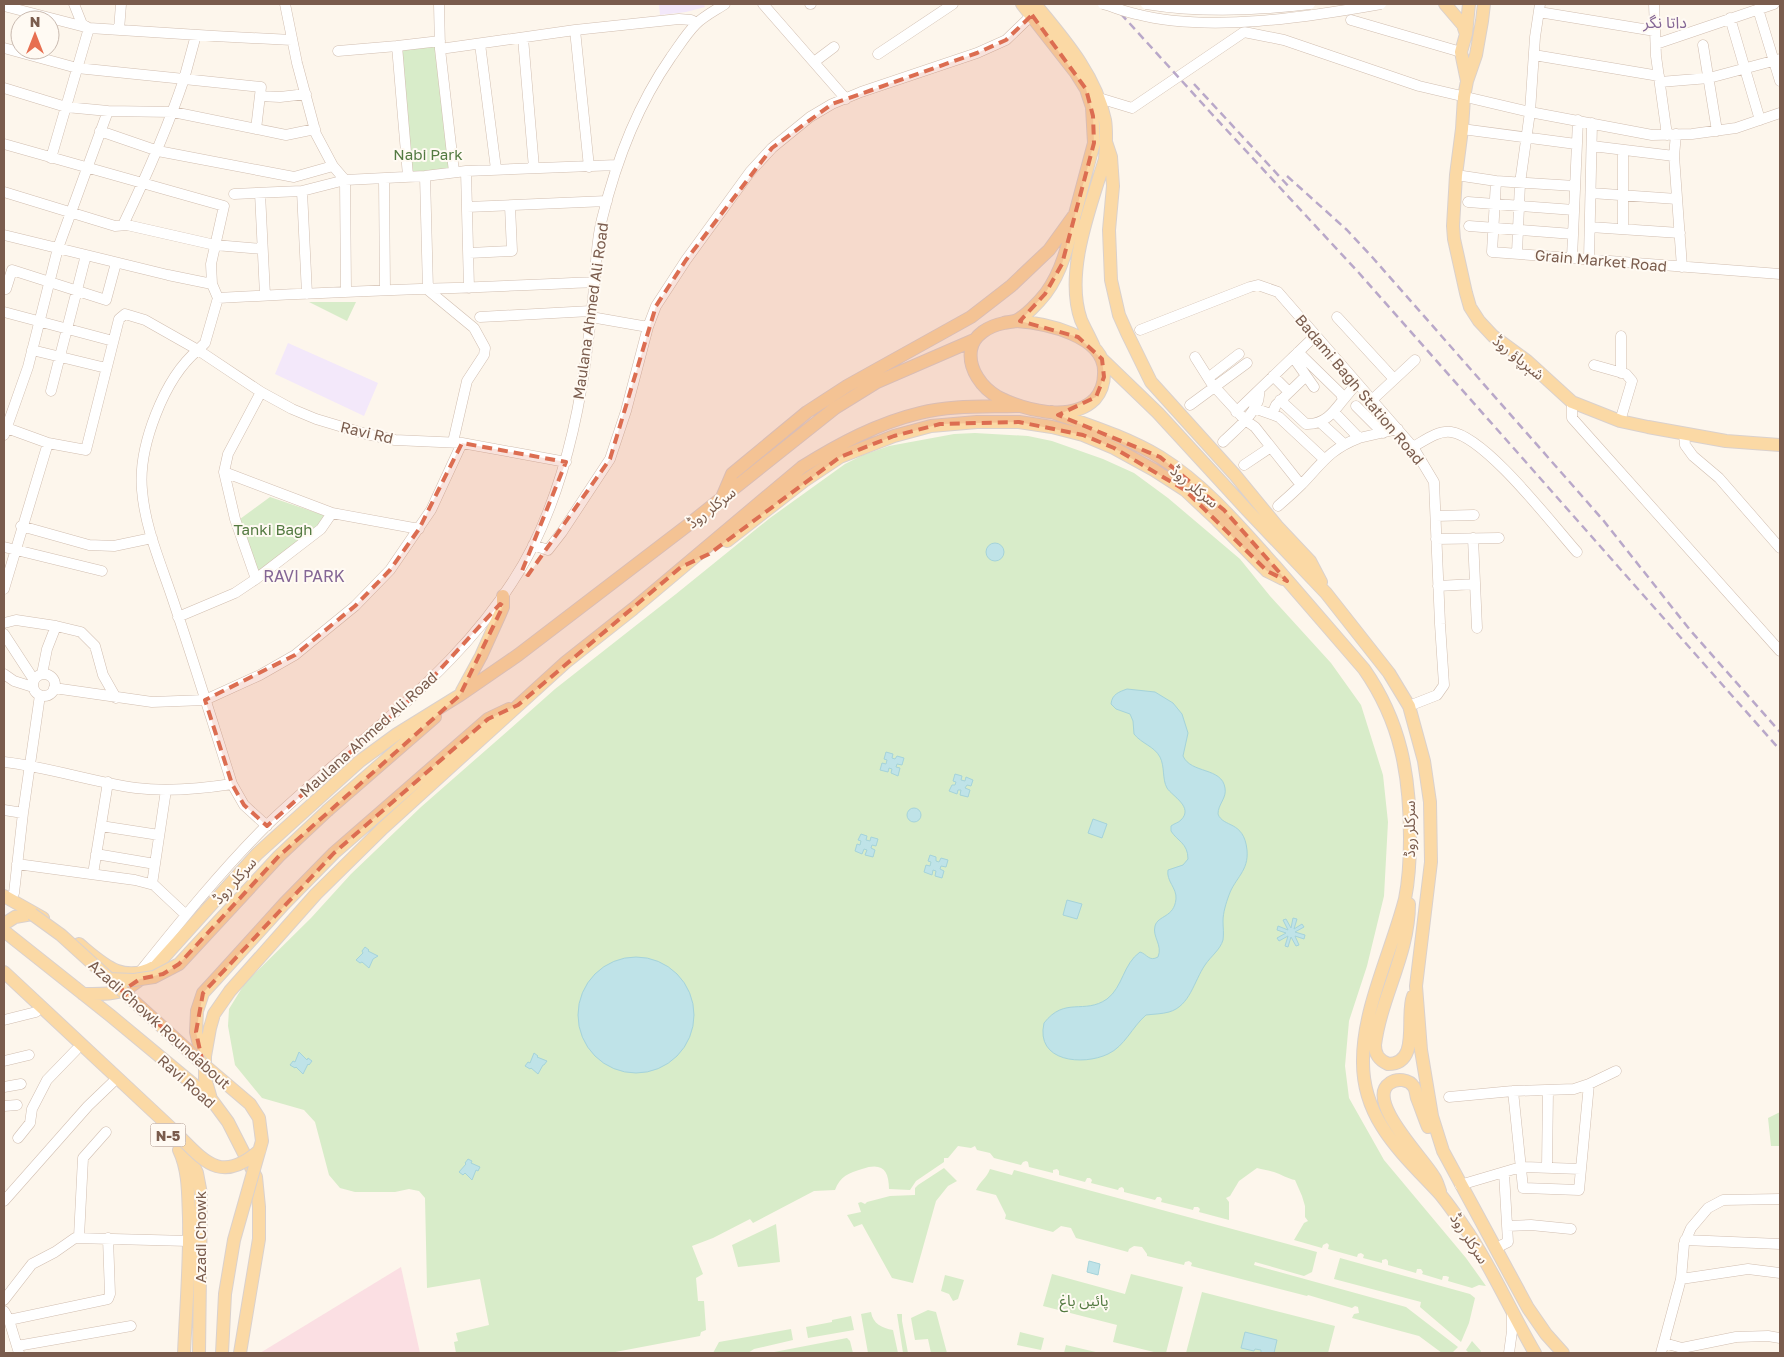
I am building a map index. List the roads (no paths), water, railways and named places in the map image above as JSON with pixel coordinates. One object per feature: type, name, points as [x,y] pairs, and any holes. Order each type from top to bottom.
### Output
[{"type":"main road","points":[[1022,4],[1034,10],[1052,24],[1085,70],[1099,98],[1105,121],[1105,159],[1077,260],[1076,279],[1081,319],[1099,354],[1104,369],[1104,377],[1102,388],[1096,398],[1085,405],[1052,412],[1040,412],[1016,406],[994,395],[976,376],[971,361],[970,353],[974,340],[980,334],[994,326],[1015,321],[1039,324],[1060,330],[1086,341],[1099,354]]},
{"type":"main road","points":[[1445,4],[1463,25],[1466,34]]},
{"type":"main road","points":[[1467,81],[1461,52],[1466,34],[1469,4]]},
{"type":"main road","points":[[1467,81],[1476,55],[1484,4]]},
{"type":"main road","points":[[1015,321],[1033,307],[1045,294],[1055,278],[1067,248],[1094,143],[1092,107],[1086,89],[1034,10]]},
{"type":"main road","name":"شېرپاؤ روڈ","points":[[1467,81],[1456,175],[1453,226],[1454,239],[1470,307],[1479,321],[1493,336],[1527,361],[1572,402],[1620,421],[1726,441],[1780,445]]},
{"type":"main road","points":[[1106,142],[1111,157],[1113,186],[1109,230],[1111,280],[1119,315],[1127,333],[1151,382],[1310,561],[1326,593]]},
{"type":"main road","points":[[722,498],[732,474],[808,412],[847,386],[971,316],[993,300],[1032,267],[1048,250],[1075,214]]},
{"type":"main road","name":"سرکلر روڈ","points":[[83,994],[109,994],[133,986],[145,971],[156,966],[180,942],[257,854],[360,761],[397,734],[460,695],[518,655],[812,426],[859,392],[906,369],[974,340]]},
{"type":"main road","name":"سرکلر روڈ","points":[[1099,354],[1158,413],[1326,593],[1389,673],[1409,706],[1426,768],[1430,802],[1431,862],[1416,986],[1421,1050],[1428,1096],[1443,1151],[1460,1185],[1528,1308],[1546,1334],[1563,1353]]},
{"type":"main road","name":"سرکلر روڈ","points":[[211,1099],[205,1078],[205,1056],[214,1014],[230,991],[316,894],[356,854],[566,662],[802,467],[828,451],[878,426],[921,412],[956,408],[1016,406]]},
{"type":"main road","name":"سرکلر روڈ","points":[[1052,412],[1108,432],[1160,457],[1193,482],[1224,510],[1364,669],[1377,688],[1398,734],[1409,794],[1408,883],[1402,910],[1366,1024],[1363,1048],[1363,1073],[1366,1090],[1378,1122],[1391,1140],[1441,1196],[1469,1234],[1535,1353]]},
{"type":"main road","points":[[681,568],[709,554],[804,481],[840,457],[879,441],[930,426],[1019,422],[1052,427],[1083,435],[1114,448],[1154,470],[1185,490],[1267,571],[1287,581]]},
{"type":"main road","points":[[460,695],[481,656],[500,614],[503,607],[503,596]]},
{"type":"main road","name":"سرکلر روڈ","points":[[108,979],[134,980],[154,978],[179,964],[279,856],[328,810],[460,695]]},
{"type":"main road","name":"سرکلر روڈ","points":[[203,1064],[196,1032],[197,1010],[204,993],[278,910],[328,859],[488,719],[518,705]]},
{"type":"main road","points":[[1408,883],[1409,914],[1406,939],[1374,1045],[1378,1058],[1388,1064],[1399,1062],[1408,1052],[1410,1040],[1409,1004],[1416,986]]},
{"type":"main road","points":[[5,899],[29,909],[60,928],[107,967],[120,972],[145,971]]},
{"type":"main road","name":"Azadi Chowk Roundabout","points":[[5,899],[32,914],[61,934],[108,979],[254,1109],[261,1128],[262,1141],[260,1150]]},
{"type":"main road","points":[[4,924],[15,917],[32,914]]},
{"type":"main road","name":"Ravi Road","points":[[4,931],[211,1099],[228,1122],[256,1177],[258,1200],[259,1239],[240,1353]]},
{"type":"main road","points":[[4,972],[203,1159],[220,1167],[232,1167],[240,1165],[260,1150]]},
{"type":"main road","name":"N-5","points":[[4,985],[36,1012],[172,1139],[177,1148],[186,1172],[188,1188],[189,1241],[184,1353]]},
{"type":"main road","points":[[1441,1196],[1435,1178],[1402,1134],[1386,1107],[1383,1100],[1383,1092],[1387,1084],[1396,1080],[1403,1080],[1414,1087],[1429,1128],[1443,1151]]},
{"type":"main road","name":"Azadi Chowk","points":[[171,1128],[192,1162],[200,1184],[202,1235],[199,1353]]},
{"type":"main road","name":"Azadi Chowk","points":[[222,1353],[225,1294],[234,1240],[260,1150]]},
{"type":"street","points":[[74,4],[82,24],[89,28]]},
{"type":"street","points":[[119,30],[121,4]]},
{"type":"street","points":[[285,4],[292,40],[315,129],[333,166],[345,180],[346,291]]},
{"type":"street","points":[[439,4],[440,45],[454,172]]},
{"type":"street","name":"Maulana Ahmed Ali Road","points":[[145,971],[218,875],[267,826],[423,688],[474,632],[503,596],[533,545],[566,462],[584,367],[602,219],[617,165],[635,118],[656,79],[697,23],[725,4]]},
{"type":"street","points":[[763,4],[846,99]]},
{"type":"street","points":[[878,54],[953,4]]},
{"type":"street","points":[[1103,4],[1144,16],[1183,21],[1218,22],[1288,18],[1382,4]]},
{"type":"street","points":[[1146,4],[1208,11],[1269,9],[1310,4]]},
{"type":"street","points":[[1099,98],[1132,108],[1244,32],[1290,4]]},
{"type":"street","points":[[1654,4],[1659,79],[1672,134],[1682,267]]},
{"type":"street","points":[[1656,44],[1730,18],[1751,8],[1774,4]]},
{"type":"street","points":[[4,6],[89,28],[292,40]]},
{"type":"street","points":[[1516,253],[1520,183],[1530,112],[1539,8],[1655,32]]},
{"type":"street","points":[[1751,8],[1777,60],[1780,81]]},
{"type":"street","points":[[533,545],[548,550],[610,459],[626,411],[648,327],[656,306],[686,260],[750,172],[772,148],[810,117],[832,104],[977,53],[1006,40],[1034,10]]},
{"type":"street","points":[[1730,18],[1760,120]]},
{"type":"street","points":[[338,51],[396,46],[480,44],[575,30],[680,19],[691,20],[697,23]]},
{"type":"street","points":[[1351,20],[1461,52]]},
{"type":"street","points":[[51,158],[89,28]]},
{"type":"street","points":[[575,30],[589,167]]},
{"type":"street","points":[[1244,32],[1284,40],[1418,86],[1530,112],[1652,135],[1736,128],[1780,113]]},
{"type":"street","points":[[124,225],[158,151],[173,112],[196,35]]},
{"type":"street","points":[[523,38],[534,168]]},
{"type":"street","points":[[480,44],[496,168]]},
{"type":"street","points":[[1703,45],[1717,131]]},
{"type":"street","points":[[396,46],[408,176]]},
{"type":"street","points":[[814,62],[834,47]]},
{"type":"street","points":[[4,48],[77,68],[261,87],[256,128]]},
{"type":"street","points":[[1534,55],[1659,79],[1708,78],[1777,60]]},
{"type":"street","points":[[4,88],[66,107],[108,111],[173,112],[286,134],[315,129]]},
{"type":"street","points":[[260,96],[280,98],[306,94]]},
{"type":"street","points":[[4,312],[39,321],[113,341],[86,450],[48,443],[4,430],[28,367],[39,321],[58,248],[108,111]]},
{"type":"street","points":[[1572,258],[1578,120]]},
{"type":"street","points":[[1589,259],[1592,123]]},
{"type":"street","points":[[1462,130],[1576,144]]},
{"type":"street","points":[[100,131],[158,151],[294,177],[333,166]]},
{"type":"street","points":[[4,144],[224,206],[210,264],[212,284],[218,298],[205,343],[188,358],[175,376],[160,403],[144,452],[142,491],[152,538],[232,784],[244,805],[267,826]]},
{"type":"street","points":[[1592,146],[1674,156]]},
{"type":"street","points":[[1623,150],[1623,229]]},
{"type":"street","points":[[234,194],[302,190],[345,180],[425,176],[496,168],[617,165]]},
{"type":"street","points":[[466,171],[469,288]]},
{"type":"street","points":[[1456,175],[1496,181],[1575,186]]},
{"type":"street","points":[[54,688],[152,702],[205,700],[260,675],[295,656],[356,606],[390,570],[431,510],[458,443],[467,380],[484,355],[485,348],[474,328],[428,290],[425,176]]},
{"type":"street","points":[[384,178],[385,290]]},
{"type":"street","name":"Grain Market Road","points":[[1496,181],[1492,252],[1780,274]]},
{"type":"street","points":[[302,190],[307,294]]},
{"type":"street","points":[[4,192],[115,226],[124,225],[215,245],[262,249]]},
{"type":"street","points":[[260,193],[265,295]]},
{"type":"street","points":[[1591,193],[1677,199]]},
{"type":"street","points":[[467,207],[607,201]]},
{"type":"street","points":[[1468,202],[1574,210]]},
{"type":"street","points":[[469,253],[512,251],[510,206]]},
{"type":"street","points":[[1469,226],[1573,234]]},
{"type":"street","points":[[1590,227],[1680,233]]},
{"type":"street","points":[[4,235],[116,263],[212,284]]},
{"type":"street","points":[[51,392],[86,255]]},
{"type":"street","points":[[4,288],[6,289],[12,270],[106,300],[116,263]]},
{"type":"street","points":[[218,298],[346,291],[428,290],[594,282]]},
{"type":"street","name":"Badami Bagh Station Road","points":[[1140,330],[1228,294],[1258,285],[1278,292],[1314,336],[1413,447],[1434,482],[1444,685],[1436,695],[1409,706]]},
{"type":"street","name":"Ravi Rd","points":[[113,341],[119,319],[125,314],[145,320],[198,350],[261,392],[292,409],[316,419],[366,434],[395,440],[458,443],[566,462]]},
{"type":"street","points":[[480,317],[591,314],[648,327]]},
{"type":"street","points":[[1337,317],[1394,379]]},
{"type":"street","points":[[1236,412],[1314,336]]},
{"type":"street","points":[[1621,336],[1621,373]]},
{"type":"street","points":[[32,350],[106,368]]},
{"type":"street","points":[[1208,378],[1239,354]]},
{"type":"street","points":[[1295,354],[1314,387]]},
{"type":"street","points":[[1295,354],[1341,394],[1343,400]]},
{"type":"street","points":[[1195,357],[1215,388],[1236,412],[1255,427],[1301,485]]},
{"type":"street","points":[[1372,400],[1414,360]]},
{"type":"street","points":[[1190,405],[1247,363]]},
{"type":"street","points":[[1594,365],[1626,374],[1632,381],[1620,421]]},
{"type":"street","points":[[1273,376],[1289,392]]},
{"type":"street","points":[[1272,414],[1280,400],[1306,376]]},
{"type":"street","points":[[1280,400],[1306,424],[1320,423],[1334,412],[1357,383]]},
{"type":"street","points":[[1223,442],[1254,408],[1258,401],[1260,389]]},
{"type":"street","points":[[256,579],[235,519],[224,472],[228,454],[261,392]]},
{"type":"street","points":[[4,401],[14,405]]},
{"type":"street","points":[[1572,402],[1572,418],[1780,651]]},
{"type":"street","points":[[1356,406],[1383,433]]},
{"type":"street","points":[[1254,408],[1280,417],[1324,459]]},
{"type":"street","points":[[1334,412],[1360,438]]},
{"type":"street","points":[[1320,423],[1344,444]]},
{"type":"street","points":[[1278,506],[1301,485],[1324,459],[1344,444],[1360,438],[1398,430]]},
{"type":"street","points":[[1413,447],[1440,433],[1450,432],[1460,434],[1478,445],[1496,460],[1577,552]]},
{"type":"street","points":[[1684,433],[1685,445],[1693,456],[1719,478],[1780,548]]},
{"type":"street","points":[[4,589],[9,548],[22,526],[48,443]]},
{"type":"street","points":[[1244,465],[1271,448]]},
{"type":"street","points":[[224,472],[332,513],[419,529]]},
{"type":"street","points":[[178,616],[235,593],[256,579],[321,529],[332,513]]},
{"type":"street","points":[[1436,516],[1474,515]]},
{"type":"street","points":[[22,526],[89,545],[114,546],[152,538]]},
{"type":"street","points":[[1473,538],[1477,628]]},
{"type":"street","points":[[1436,540],[1499,538]]},
{"type":"street","points":[[9,548],[102,571]]},
{"type":"street","points":[[1438,586],[1475,584]]},
{"type":"street","points":[[4,623],[16,620],[81,632],[95,646],[103,675],[116,698]]},
{"type":"street","points":[[5,899],[14,893],[37,684],[46,649],[56,626]]},
{"type":"street","points":[[4,634],[37,684],[50,694],[54,688],[54,681],[49,675],[37,684],[14,681],[4,674]]},
{"type":"street","points":[[351,750],[360,761]]},
{"type":"street","points":[[4,762],[29,765],[135,788],[193,789],[232,784]]},
{"type":"street","points":[[93,874],[108,782]]},
{"type":"street","points":[[152,884],[166,790]]},
{"type":"street","points":[[4,810],[22,813]]},
{"type":"street","points":[[101,826],[159,835]]},
{"type":"street","points":[[96,854],[155,864]]},
{"type":"street","points":[[18,864],[152,884],[186,915]]},
{"type":"street","points":[[4,1020],[36,1012]]},
{"type":"street","points":[[18,1138],[30,1123],[32,1109],[46,1080],[76,1050]]},
{"type":"street","points":[[4,1061],[29,1055]]},
{"type":"street","points":[[1449,1097],[1513,1091],[1574,1089],[1616,1071]]},
{"type":"street","points":[[5,1198],[88,1106],[112,1083]]},
{"type":"street","points":[[4,1087],[22,1084]]},
{"type":"street","points":[[1513,1091],[1523,1188],[1579,1190],[1589,1084]]},
{"type":"street","points":[[1548,1090],[1548,1168]]},
{"type":"street","points":[[4,1106],[17,1105]]},
{"type":"street","points":[[79,1237],[83,1158],[106,1132]]},
{"type":"street","points":[[1460,1185],[1521,1167],[1581,1169]]},
{"type":"street","points":[[1496,1248],[1508,1242],[1504,1173]]},
{"type":"street","points":[[1780,1199],[1723,1200],[1708,1208],[1691,1228],[1685,1240],[1680,1279],[1663,1348],[1682,1348],[1736,1337],[1768,1336],[1780,1338]]},
{"type":"street","points":[[1507,1226],[1531,1225],[1571,1229]]},
{"type":"street","points":[[4,1300],[32,1264],[55,1252],[75,1238],[189,1241]]},
{"type":"street","points":[[108,1238],[110,1294],[108,1299],[6,1316],[18,1350],[131,1326]]},
{"type":"street","points":[[1685,1240],[1780,1244]]},
{"type":"street","points":[[1680,1279],[1748,1269],[1780,1273]]},
{"type":"street","points":[[1509,1353],[1512,1312]]},
{"type":"water","points":[[995,543],[1001,546],[1004,552],[1001,558],[995,561],[989,558],[986,552],[989,546]]},
{"type":"water","points":[[1127,689],[1155,692],[1173,703],[1182,714],[1188,733],[1183,756],[1193,766],[1213,773],[1223,781],[1225,792],[1218,814],[1224,821],[1238,829],[1242,834],[1247,850],[1246,864],[1232,889],[1226,905],[1223,918],[1222,944],[1201,971],[1187,999],[1176,1009],[1169,1012],[1146,1015],[1114,1051],[1098,1058],[1074,1060],[1063,1058],[1047,1046],[1043,1036],[1044,1023],[1059,1010],[1099,1004],[1107,999],[1117,988],[1134,957],[1140,952],[1152,959],[1158,957],[1159,949],[1154,930],[1155,926],[1159,920],[1172,910],[1176,899],[1168,870],[1183,865],[1188,859],[1186,849],[1171,831],[1171,826],[1181,820],[1184,815],[1184,806],[1167,788],[1160,757],[1155,750],[1134,734],[1133,721],[1130,714],[1116,709],[1111,704],[1114,696]]},
{"type":"water","points":[[886,752],[893,754],[892,758],[895,759],[897,756],[904,758],[902,765],[897,764],[896,767],[900,768],[898,776],[891,773],[892,769],[889,768],[888,772],[880,770],[882,763],[886,764],[887,760],[884,759]]},
{"type":"water","points":[[955,774],[962,776],[961,780],[965,781],[966,777],[973,780],[971,786],[967,785],[965,788],[970,790],[968,797],[960,795],[961,790],[958,790],[957,794],[949,791],[952,785],[955,785],[956,782],[953,781]]},
{"type":"water","points":[[911,808],[917,808],[921,815],[917,822],[911,822],[907,818],[907,812]]},
{"type":"water","points":[[1093,819],[1107,824],[1102,838],[1088,833]]},
{"type":"water","points":[[861,834],[867,836],[866,840],[870,841],[871,837],[878,839],[876,846],[872,845],[871,848],[875,850],[873,857],[865,855],[867,850],[864,849],[862,854],[855,851],[857,844],[860,845],[861,841],[858,840]]},
{"type":"water","points":[[930,855],[936,857],[936,861],[939,862],[941,858],[948,860],[946,867],[941,866],[940,869],[944,871],[942,878],[935,876],[936,871],[933,870],[932,875],[924,872],[926,865],[930,866],[931,862],[928,861]]},
{"type":"water","points":[[1067,900],[1082,904],[1077,919],[1063,915]]},
{"type":"water","points":[[1293,918],[1297,919],[1294,929],[1302,924],[1304,927],[1295,932],[1305,935],[1304,939],[1295,936],[1299,945],[1296,946],[1291,937],[1288,947],[1285,946],[1288,936],[1279,941],[1277,938],[1286,933],[1277,930],[1278,926],[1288,930],[1283,920],[1286,919],[1291,928]]},
{"type":"water","points":[[365,947],[368,951],[378,956],[373,959],[369,968],[356,960],[363,953],[362,951]]},
{"type":"water","points":[[636,957],[658,962],[677,974],[689,993],[694,1015],[689,1037],[677,1056],[658,1068],[636,1073],[614,1068],[595,1056],[583,1037],[578,1015],[583,993],[595,974],[614,962]]},
{"type":"water","points":[[299,1052],[307,1060],[308,1058],[312,1061],[308,1064],[303,1074],[296,1067],[290,1065],[293,1061],[295,1062]]},
{"type":"water","points":[[534,1053],[537,1057],[547,1061],[538,1074],[525,1066],[528,1062],[530,1063]]},
{"type":"water","points":[[468,1159],[472,1161],[471,1163],[480,1167],[478,1171],[476,1170],[472,1180],[465,1173],[463,1175],[459,1172]]},
{"type":"water","points":[[1089,1261],[1100,1264],[1098,1275],[1087,1272]]},
{"type":"water","points":[[1245,1332],[1277,1340],[1274,1353],[1261,1353],[1261,1350],[1255,1349],[1254,1351],[1241,1348]]},
{"type":"railway","points":[[1112,4],[1359,273],[1780,750]]},
{"type":"railway","points":[[1194,84],[1291,189]]},
{"type":"railway","points":[[1287,176],[1347,230],[1373,258],[1603,520],[1690,630],[1780,732]]},
{"type":"district","name":"داتا نگر","points":[[1665,22]]},
{"type":"district","name":"RAVI PARK","points":[[304,576]]},
{"type":"park label","name":"Nabi Park","points":[[428,154]]},
{"type":"park label","name":"Tanki Bagh","points":[[273,529]]},
{"type":"park label","name":"پائیں باغ","points":[[1084,1300]]}]
